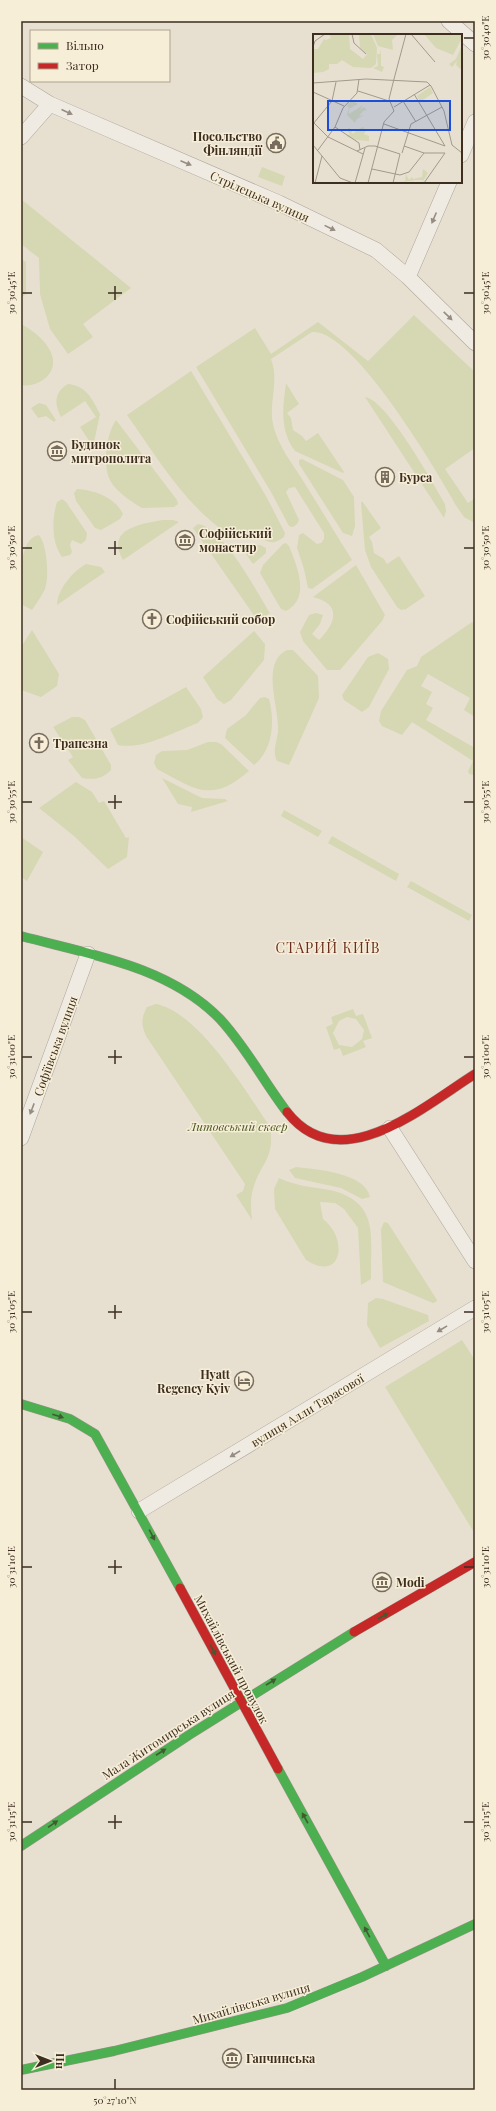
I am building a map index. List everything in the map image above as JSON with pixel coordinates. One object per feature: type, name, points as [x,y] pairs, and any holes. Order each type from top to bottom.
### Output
[{"type":"street","points":[[449,21],[475,44]]},
{"type":"street","name":"Стрілецька вулиця","points":[[21,86],[50,104],[286,207],[376,250],[408,277],[475,343]]},
{"type":"street","points":[[21,137],[50,104]]},
{"type":"street","points":[[462,153],[475,122]]},
{"type":"street","points":[[408,277],[450,183]]},
{"type":"street","points":[[21,936],[88,954],[162,979],[196,999],[220,1019],[290,1116],[301,1127],[321,1137],[335,1140],[374,1135],[390,1128],[475,1074]]},
{"type":"street","name":"Софіївська вулиця","points":[[21,1138],[88,954]]},
{"type":"street","points":[[390,1128],[475,1261]]},
{"type":"street","name":"вулиця Алли Тарасової","points":[[139,1511],[475,1308]]},
{"type":"street","name":"Михайлівський провулок","points":[[21,1404],[72,1420],[90,1429],[139,1511],[240,1701],[386,1966]]},
{"type":"street","name":"Мала Житомирська вулиця","points":[[21,1846],[240,1701],[315,1654],[475,1562]]},
{"type":"street","name":"Михайлівська вулиця","points":[[21,2070],[114,2051],[287,2008],[317,1997],[475,1924]]},
{"type":"green space","points":[[262,167],[285,176],[282,186],[258,177]]},
{"type":"green space","points":[[21,199],[131,288],[83,324],[93,337],[68,354],[50,329],[40,294],[39,258],[21,244]]},
{"type":"green space","points":[[21,259],[26,262],[26,294],[21,298]]},
{"type":"green space","points":[[414,315],[475,372],[475,448],[445,469],[468,503],[475,498],[475,523],[464,517],[414,436],[393,405],[371,377],[349,353],[329,337],[312,332],[271,359],[274,377],[272,419],[276,435],[282,448],[352,560],[312,589],[308,588],[297,548],[299,535],[303,533],[317,544],[321,543],[324,539],[324,533],[295,487],[289,488],[286,492],[299,520],[293,527],[289,526],[271,492],[196,367],[255,328],[271,354],[318,322],[368,361]]},
{"type":"green space","points":[[21,324],[36,334],[46,344],[52,354],[53,366],[51,372],[43,380],[32,385],[21,385]]},
{"type":"green space","points":[[191,371],[266,496],[285,533],[284,537],[276,542],[256,538],[235,538],[217,526],[191,502],[179,488],[127,415]]},
{"type":"green space","points":[[286,383],[299,404],[287,413],[291,418],[293,430],[302,436],[306,441],[318,433],[344,472],[343,473],[295,451],[286,435],[284,426],[283,409]]},
{"type":"green space","points":[[68,384],[75,385],[84,390],[91,398],[100,414],[93,447],[80,427],[96,417],[85,401],[61,417],[57,407],[56,403],[58,395],[63,387]]},
{"type":"green space","points":[[365,397],[374,402],[385,412],[409,444],[445,504],[446,511],[444,518]]},
{"type":"green space","points":[[39,403],[46,405],[56,420],[54,422],[46,416],[38,418],[31,408]]},
{"type":"green space","points":[[116,420],[177,500],[178,504],[174,507],[142,508],[123,495],[109,479],[106,462],[107,443]]},
{"type":"green space","points":[[302,459],[343,480],[354,497],[355,526],[352,536],[343,533],[299,464],[299,460]]},
{"type":"green space","points":[[77,489],[97,493],[115,503],[123,514],[120,519],[101,530],[95,528],[76,501],[74,493]]},
{"type":"green space","points":[[62,499],[66,502],[87,533],[86,540],[81,544],[72,540],[70,545],[72,552],[70,555],[62,557],[58,551],[54,537],[53,522],[57,502]]},
{"type":"green space","points":[[362,501],[381,528],[369,537],[372,542],[374,553],[384,559],[387,564],[399,556],[425,596],[406,609],[401,610],[397,607],[371,567],[365,550]]},
{"type":"green space","points":[[163,520],[173,520],[179,522],[123,560],[119,550],[118,541],[122,535],[135,526]]},
{"type":"green space","points":[[198,524],[208,528],[229,548],[270,613],[258,621],[193,528]]},
{"type":"green space","points":[[39,535],[46,554],[47,579],[44,591],[32,610],[21,604],[22,564],[27,545],[32,538]]},
{"type":"green space","points":[[286,543],[289,546],[298,572],[300,590],[294,605],[286,611],[281,609],[260,573],[263,565],[283,544]]},
{"type":"green space","points":[[239,544],[260,545],[266,548],[266,553],[253,564]]},
{"type":"green space","points":[[86,564],[101,567],[105,572],[57,605],[63,587],[76,571]]},
{"type":"green space","points":[[356,565],[385,615],[382,621],[340,670],[327,670],[303,641],[300,632],[309,615],[316,613],[323,615],[320,624],[312,634],[319,640],[325,634],[332,621],[332,609],[329,604],[313,597]]},
{"type":"green space","points":[[472,622],[475,624],[475,717],[464,710],[470,698],[428,674],[421,686],[432,692],[426,704],[433,708],[426,720],[475,748],[474,775],[469,774],[468,771],[473,761],[412,722],[402,735],[382,726],[379,721],[381,711],[407,670],[417,666],[421,657]]},
{"type":"green space","points":[[32,630],[59,674],[57,686],[41,697],[21,690],[21,647]]},
{"type":"green space","points":[[254,631],[265,644],[264,660],[231,700],[224,704],[217,699],[203,677]]},
{"type":"green space","points":[[287,650],[293,650],[318,676],[319,698],[289,765],[277,761],[275,757],[278,727],[273,685],[275,664],[279,656]]},
{"type":"green space","points":[[378,653],[388,659],[389,669],[369,707],[362,712],[344,700],[342,695],[368,657]]},
{"type":"green space","points":[[186,687],[201,709],[203,717],[198,723],[148,743],[128,746],[118,745],[110,729]]},
{"type":"green space","points":[[265,697],[269,699],[271,708],[271,735],[265,751],[254,765],[225,738],[227,729],[246,715],[260,698]]},
{"type":"green space","points":[[72,717],[79,717],[85,720],[111,765],[111,770],[101,777],[94,779],[82,778],[68,760],[73,757],[53,727]]},
{"type":"green space","points":[[208,742],[216,742],[221,744],[249,771],[236,781],[224,787],[213,790],[203,790],[182,782],[157,769],[154,763],[156,755],[162,751],[187,750]]},
{"type":"green space","points":[[162,778],[202,798],[225,799],[228,801],[191,812],[192,807],[178,804]]},
{"type":"green space","points":[[76,782],[92,792],[99,803],[104,801],[126,838],[129,837],[127,857],[108,869],[74,836],[39,808]]},
{"type":"green space","points":[[284,810],[322,831],[318,837],[281,816]]},
{"type":"green space","points":[[332,836],[399,874],[396,881],[328,843]]},
{"type":"green space","points":[[21,837],[43,852],[27,881],[21,877]]},
{"type":"green space","points":[[411,881],[472,915],[469,921],[407,887]]},
{"type":"green space","name":"Литовський сквер","points":[[156,1004],[172,1010],[189,1022],[205,1037],[235,1075],[270,1127],[271,1146],[269,1154],[256,1180],[252,1193],[252,1220],[236,1195],[243,1191],[245,1184],[146,1036],[143,1028],[143,1018],[147,1007]]},
{"type":"green space","points":[[353,1009],[356,1016],[363,1014],[372,1038],[363,1041],[366,1047],[343,1056],[340,1048],[334,1050],[326,1027],[333,1024],[331,1017]],"holes":[[[347,1017],[356,1019],[364,1030],[362,1039],[352,1047],[339,1045],[333,1033],[339,1021]]]},
{"type":"green space","points":[[296,1167],[327,1171],[350,1177],[359,1182],[366,1189],[370,1197],[362,1199],[341,1188],[295,1178],[289,1170]]},
{"type":"green space","points":[[279,1178],[298,1185],[330,1190],[346,1196],[358,1203],[365,1213],[369,1224],[371,1236],[371,1279],[361,1285],[358,1228],[344,1209],[335,1203],[320,1202],[323,1219],[331,1227],[336,1237],[339,1247],[338,1256],[334,1262],[328,1266],[318,1266],[306,1260],[275,1209],[274,1189]]},
{"type":"green space","points":[[384,1222],[388,1223],[437,1300],[436,1302],[433,1303],[383,1282],[381,1229]]},
{"type":"green space","points":[[376,1298],[383,1299],[428,1315],[429,1321],[380,1348],[367,1325],[368,1303]]},
{"type":"green space","points":[[462,1340],[475,1360],[475,1534],[385,1387]]},
{"type":"traffic: fast","points":[[21,936],[126,964],[177,986],[200,1001],[220,1019],[229,1030],[247,1053],[287,1112]]},
{"type":"traffic: fast","points":[[21,1404],[70,1419],[95,1434],[180,1588]]},
{"type":"traffic: fast","points":[[21,1846],[189,1735],[354,1632]]},
{"type":"traffic: fast","points":[[278,1769],[386,1966]]},
{"type":"traffic: fast","points":[[21,2070],[114,2051],[287,2008],[362,1977],[475,1924]]},
{"type":"traffic: jam","points":[[287,1112],[308,1131],[332,1139],[356,1138],[382,1130],[407,1118],[475,1074]]},
{"type":"traffic: jam","points":[[354,1632],[475,1562]]},
{"type":"traffic: jam","points":[[180,1588],[278,1769]]},
{"type":"place","name":"Посольство Фінляндії","points":[[276,143]]},
{"type":"place","name":"Будинок митрополита","points":[[57,451]]},
{"type":"place","name":"Бурса","points":[[385,477]]},
{"type":"place","name":"Софійський монастир","points":[[185,540]]},
{"type":"place","name":"Софійський собор","points":[[152,619]]},
{"type":"place","name":"Трапезна","points":[[39,743]]},
{"type":"place","name":"Hyatt Regency Kyiv","points":[[244,1381]]},
{"type":"place","name":"Modi","points":[[382,1582]]},
{"type":"place","name":"Гапчинська","points":[[232,2058]]},
{"type":"district","name":"СТАРИЙ КИЇВ","points":[[328,947]]}]
